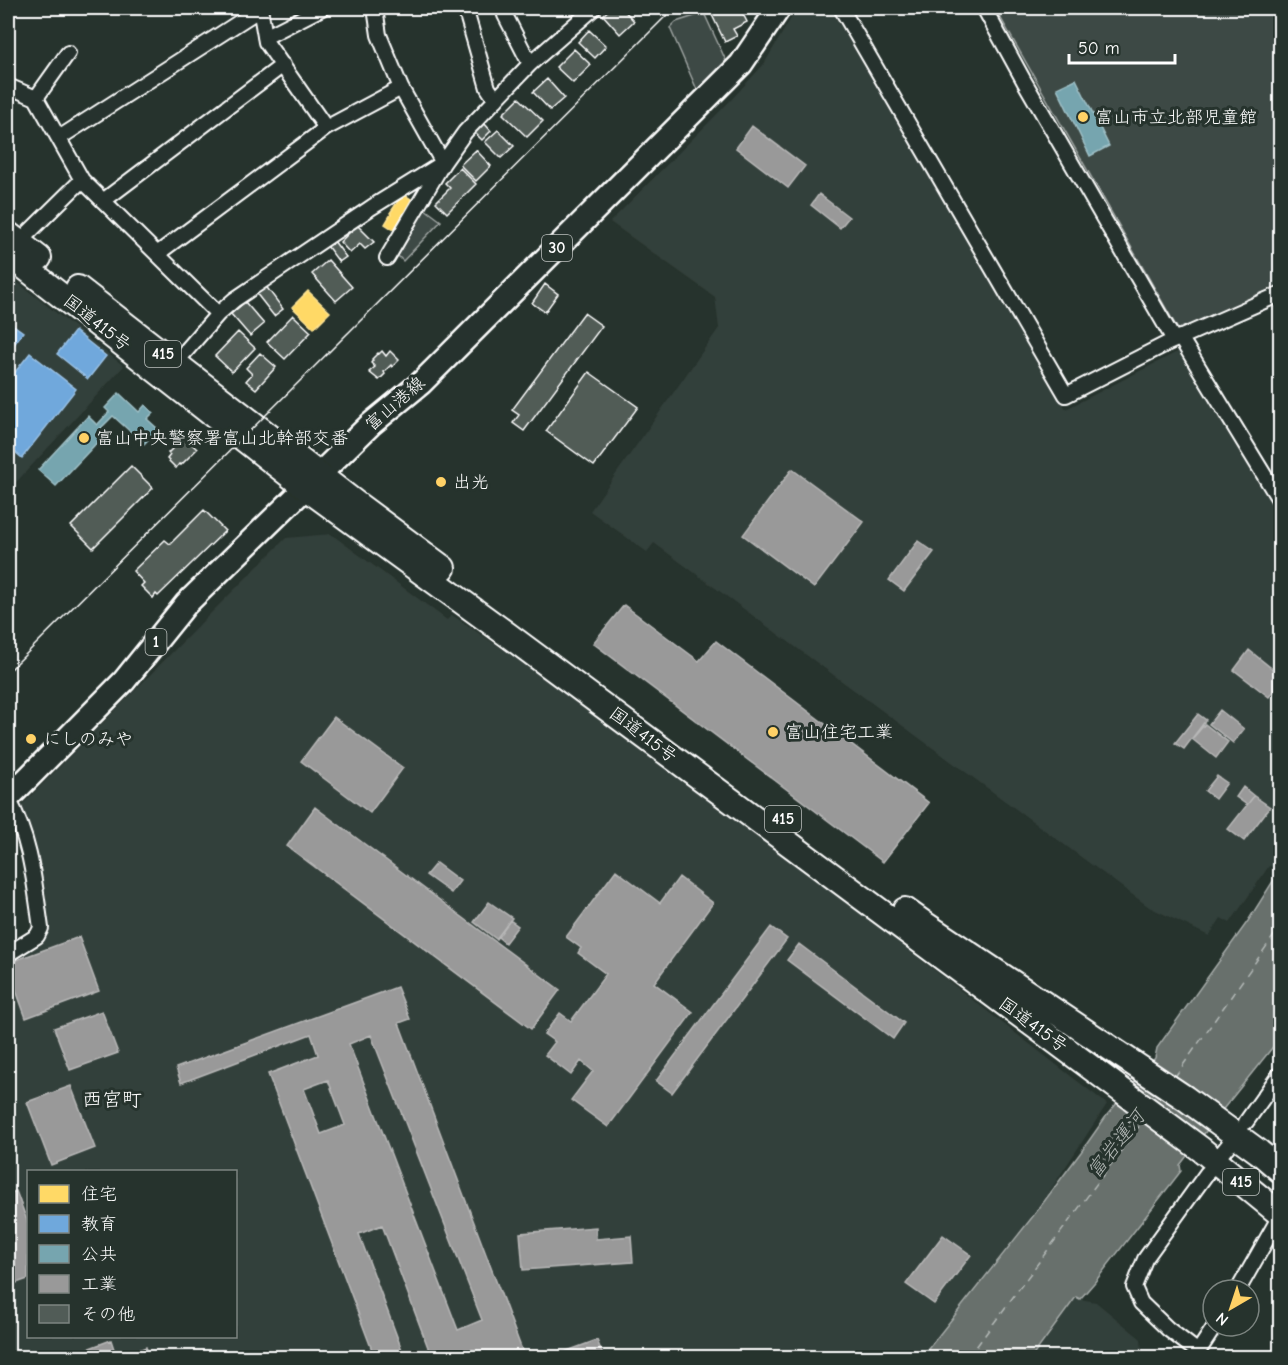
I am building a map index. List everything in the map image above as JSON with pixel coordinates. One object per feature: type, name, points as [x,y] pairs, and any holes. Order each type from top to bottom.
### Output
[{"type":"highway","name":"国道415号","points":[[10,246],[142,336],[170,370],[508,634],[1121,1090],[1212,1152],[1281,1215]]},
{"type":"highway","name":"国道415号","points":[[313,481],[363,509],[926,925],[1140,1067],[1225,1134],[1281,1170]]},
{"type":"main road","name":"富山港線","points":[[8,798],[124,681],[186,604],[371,424],[421,383],[733,72],[779,8]]},
{"type":"street","points":[[59,138],[260,8],[267,42],[326,128]]},
{"type":"street","points":[[266,37],[322,8]]},
{"type":"street","points":[[375,8],[378,35],[401,88],[443,163]]},
{"type":"street","points":[[465,8],[488,88],[496,100]]},
{"type":"street","points":[[504,8],[505,15],[530,64]]},
{"type":"street","points":[[387,258],[443,163],[465,132],[530,64],[594,8]]},
{"type":"street","points":[[841,8],[1066,395],[1177,339],[1281,294]]},
{"type":"street","points":[[984,8],[1024,81],[1177,339],[1281,501]]},
{"type":"street","points":[[36,98],[68,53]]},
{"type":"street","points":[[103,201],[283,65]]},
{"type":"street","points":[[8,86],[36,98],[82,180],[218,314]]},
{"type":"street","points":[[157,254],[326,128],[401,88]]},
{"type":"street","points":[[170,370],[218,314],[234,300],[372,207],[443,163]]},
{"type":"street","points":[[10,246],[82,180]]},
{"type":"street","points":[[8,798],[27,844],[32,863],[41,928],[37,936],[8,954]]},
{"type":"street","points":[[1246,1122],[1281,1074]]},
{"type":"street","points":[[1212,1152],[1225,1134]]},
{"type":"street","points":[[1207,1173],[1145,1259],[1134,1287],[1141,1303],[1196,1355],[1207,1338]]},
{"type":"street","points":[[1245,1278],[1281,1215]]},
{"type":"shaded area","points":[[797,8],[830,8],[1066,409],[1181,350],[1280,513],[1280,860],[1277,867],[1269,866],[1230,923],[1221,918],[1209,936],[1149,907],[654,543],[647,552],[590,511],[719,328],[715,297],[610,222],[764,64]]},
{"type":"shaded area","points":[[995,8],[1280,8],[1280,285],[1179,331]]},
{"type":"shaded area","points":[[704,13],[727,63],[698,92],[670,28],[676,22]]},
{"type":"shaded area","points":[[425,209],[441,221],[403,261],[398,256]]},
{"type":"shaded area","points":[[8,275],[124,366],[8,491]]},
{"type":"shaded area","points":[[331,534],[447,620],[452,615],[525,664],[875,924],[1107,1104],[1034,1215],[922,1357],[8,1357],[8,959],[46,924],[37,852],[22,805],[286,538]]},
{"type":"shaded area","points":[[1076,1297],[1096,1302],[1141,1339],[1142,1352],[1138,1357],[1032,1358]]},
{"type":"water","name":"富岩運河","points":[[1280,870],[1280,1038],[1180,1165],[1181,1171],[1094,1283],[1080,1299],[1076,1297],[1032,1357],[921,1358],[1034,1215],[1107,1115],[1155,1058],[1157,1048],[1248,921]]},
{"type":"building: 住宅","points":[[403,194],[411,199],[394,230],[385,224]]},
{"type":"building: 住宅","points":[[308,291],[330,312],[314,328],[292,307]]},
{"type":"building: 教育","points":[[8,321],[23,332],[8,353]]},
{"type":"building: 教育","points":[[75,331],[106,356],[88,379],[57,354]]},
{"type":"building: 教育","points":[[30,353],[76,389],[22,458],[8,446],[8,381]]},
{"type":"building: 公共","name":"富山市立北部児童館","points":[[1076,79],[1109,146],[1090,156],[1057,88]]},
{"type":"building: 公共","name":"富山中央警察署富山北幹部交番","points":[[119,393],[139,412],[145,405],[153,413],[147,419],[158,429],[144,444],[113,416],[101,428],[106,433],[56,486],[38,470],[88,416],[97,425],[109,412],[105,408]]},
{"type":"building: 工業","points":[[752,126],[805,166],[788,188],[736,148]]},
{"type":"building: 工業","points":[[819,194],[849,217],[840,228],[811,205]]},
{"type":"building: 工業","points":[[792,469],[864,522],[814,588],[743,535]]},
{"type":"building: 工業","points":[[918,541],[934,552],[904,591],[889,580]]},
{"type":"building: 工業","name":"富山住宅工業","points":[[624,605],[699,661],[716,641],[929,803],[883,862],[593,643]]},
{"type":"building: 工業","points":[[1249,650],[1280,675],[1280,682],[1269,697],[1234,670]]},
{"type":"building: 工業","points":[[1220,710],[1244,729],[1233,743],[1209,724]]},
{"type":"building: 工業","points":[[1198,714],[1206,720],[1184,749],[1175,743]]},
{"type":"building: 工業","points":[[334,717],[403,768],[370,813],[301,761]]},
{"type":"building: 工業","points":[[1205,724],[1228,742],[1216,758],[1192,739]]},
{"type":"building: 工業","points":[[1217,776],[1227,783],[1215,799],[1205,791]]},
{"type":"building: 工業","points":[[1243,787],[1254,796],[1247,805],[1236,797]]},
{"type":"building: 工業","points":[[1254,796],[1270,807],[1244,841],[1228,829]]},
{"type":"building: 工業","points":[[315,807],[560,990],[531,1029],[287,846]]},
{"type":"building: 工業","points":[[436,863],[460,881],[451,893],[426,875]]},
{"type":"building: 工業","points":[[616,870],[660,903],[679,877],[713,903],[654,983],[693,1012],[608,1127],[571,1100],[593,1071],[581,1061],[571,1075],[545,1055],[555,1042],[544,1034],[560,1013],[571,1021],[606,974],[578,953],[581,948],[566,937]]},
{"type":"building: 工業","points":[[489,902],[512,918],[496,939],[474,922]]},
{"type":"building: 工業","points":[[510,920],[518,926],[505,943],[498,937]]},
{"type":"building: 工業","points":[[771,927],[787,939],[672,1093],[656,1081]]},
{"type":"building: 工業","points":[[79,937],[99,991],[26,1018],[8,963]]},
{"type":"building: 工業","points":[[799,944],[904,1023],[893,1039],[787,960]]},
{"type":"building: 工業","points":[[397,987],[410,1019],[399,1023],[525,1358],[432,1358],[382,1225],[359,1234],[405,1358],[375,1358],[268,1074],[318,1055],[311,1034],[181,1083],[176,1068]],"holes":[[[371,1035],[482,1320],[458,1330],[349,1044]],[[328,1080],[345,1125],[321,1134],[304,1089]]]},
{"type":"building: 工業","points":[[102,1011],[118,1053],[70,1070],[54,1028]]},
{"type":"building: 工業","points":[[71,1086],[95,1148],[51,1165],[27,1102]]},
{"type":"building: 工業","points":[[16,1191],[27,1220],[27,1279],[8,1286],[8,1194]]},
{"type":"building: 工業","points":[[596,1227],[596,1239],[631,1236],[633,1262],[523,1270],[520,1233]]},
{"type":"building: 工業","points":[[943,1235],[971,1255],[934,1304],[906,1284]]},
{"type":"building: 工業","points":[[111,1340],[117,1358],[90,1358],[87,1349]]},
{"type":"building: 工業","points":[[597,1340],[604,1358],[548,1358]]},
{"type":"building: 工業","points":[[146,1347],[150,1358],[119,1358]]},
{"type":"building: その他","points":[[611,8],[622,8],[634,21],[620,34],[603,15]]},
{"type":"building: その他","points":[[723,8],[740,8],[747,22],[733,29],[737,36],[725,42],[711,13]]},
{"type":"building: その他","points":[[589,30],[606,46],[595,58],[578,42]]},
{"type":"building: その他","points":[[574,49],[591,65],[573,83],[556,67]]},
{"type":"building: その他","points":[[547,79],[564,98],[550,110],[533,92]]},
{"type":"building: その他","points":[[519,98],[543,121],[527,137],[503,114]]},
{"type":"building: その他","points":[[484,123],[491,131],[482,140],[474,132]]},
{"type":"building: その他","points":[[498,130],[514,146],[501,158],[485,142]]},
{"type":"building: その他","points":[[476,150],[491,166],[476,181],[460,165]]},
{"type":"building: その他","points":[[460,168],[476,184],[447,213],[436,202],[450,188],[445,183]]},
{"type":"building: その他","points":[[357,225],[374,242],[365,249],[360,244],[350,253],[340,242]]},
{"type":"building: その他","points":[[334,241],[346,257],[339,262],[327,246]]},
{"type":"building: その他","points":[[328,260],[352,287],[336,301],[312,274]]},
{"type":"building: その他","points":[[545,284],[558,294],[545,312],[532,303]]},
{"type":"building: その他","points":[[265,285],[283,309],[274,316],[256,293]]},
{"type":"building: その他","points":[[245,302],[264,324],[250,336],[231,314]]},
{"type":"building: その他","points":[[584,313],[602,326],[524,431],[513,423],[519,415],[512,410]]},
{"type":"building: その他","points":[[293,315],[311,332],[285,359],[267,342]]},
{"type":"building: その他","points":[[238,332],[255,348],[232,372],[215,356]]},
{"type":"building: その他","points":[[382,351],[386,356],[390,351],[399,360],[384,372],[385,374],[379,380],[369,372],[375,367],[371,363],[372,359]]},
{"type":"building: その他","points":[[260,353],[276,367],[256,389],[246,381],[252,374],[246,368]]},
{"type":"building: その他","points":[[589,372],[638,407],[594,466],[546,431]]},
{"type":"building: その他","points":[[184,437],[197,449],[176,468],[167,459],[170,455],[168,453]]},
{"type":"building: その他","points":[[131,466],[153,488],[93,548],[71,526]]},
{"type":"building: その他","points":[[204,510],[225,531],[158,596],[156,594],[153,598],[141,586],[144,583],[133,571],[165,540],[170,544]]},
{"type":"ferry route","points":[[1174,1078],[1280,927]]},
{"type":"ferry route","points":[[968,1358],[1143,1121]]},
{"type":"tram line","points":[[8,672],[674,8]]},
{"type":"place","name":"富山市立北部児童館","points":[[1083,117]]},
{"type":"place","name":"富山中央警察署富山北幹部交番","points":[[84,438]]},
{"type":"place","name":"出光","points":[[441,482]]},
{"type":"place","name":"富山住宅工業","points":[[773,732]]},
{"type":"place","name":"にしのみや","points":[[31,739]]},
{"type":"district","name":"西宮町","points":[[112,1099]]}]
